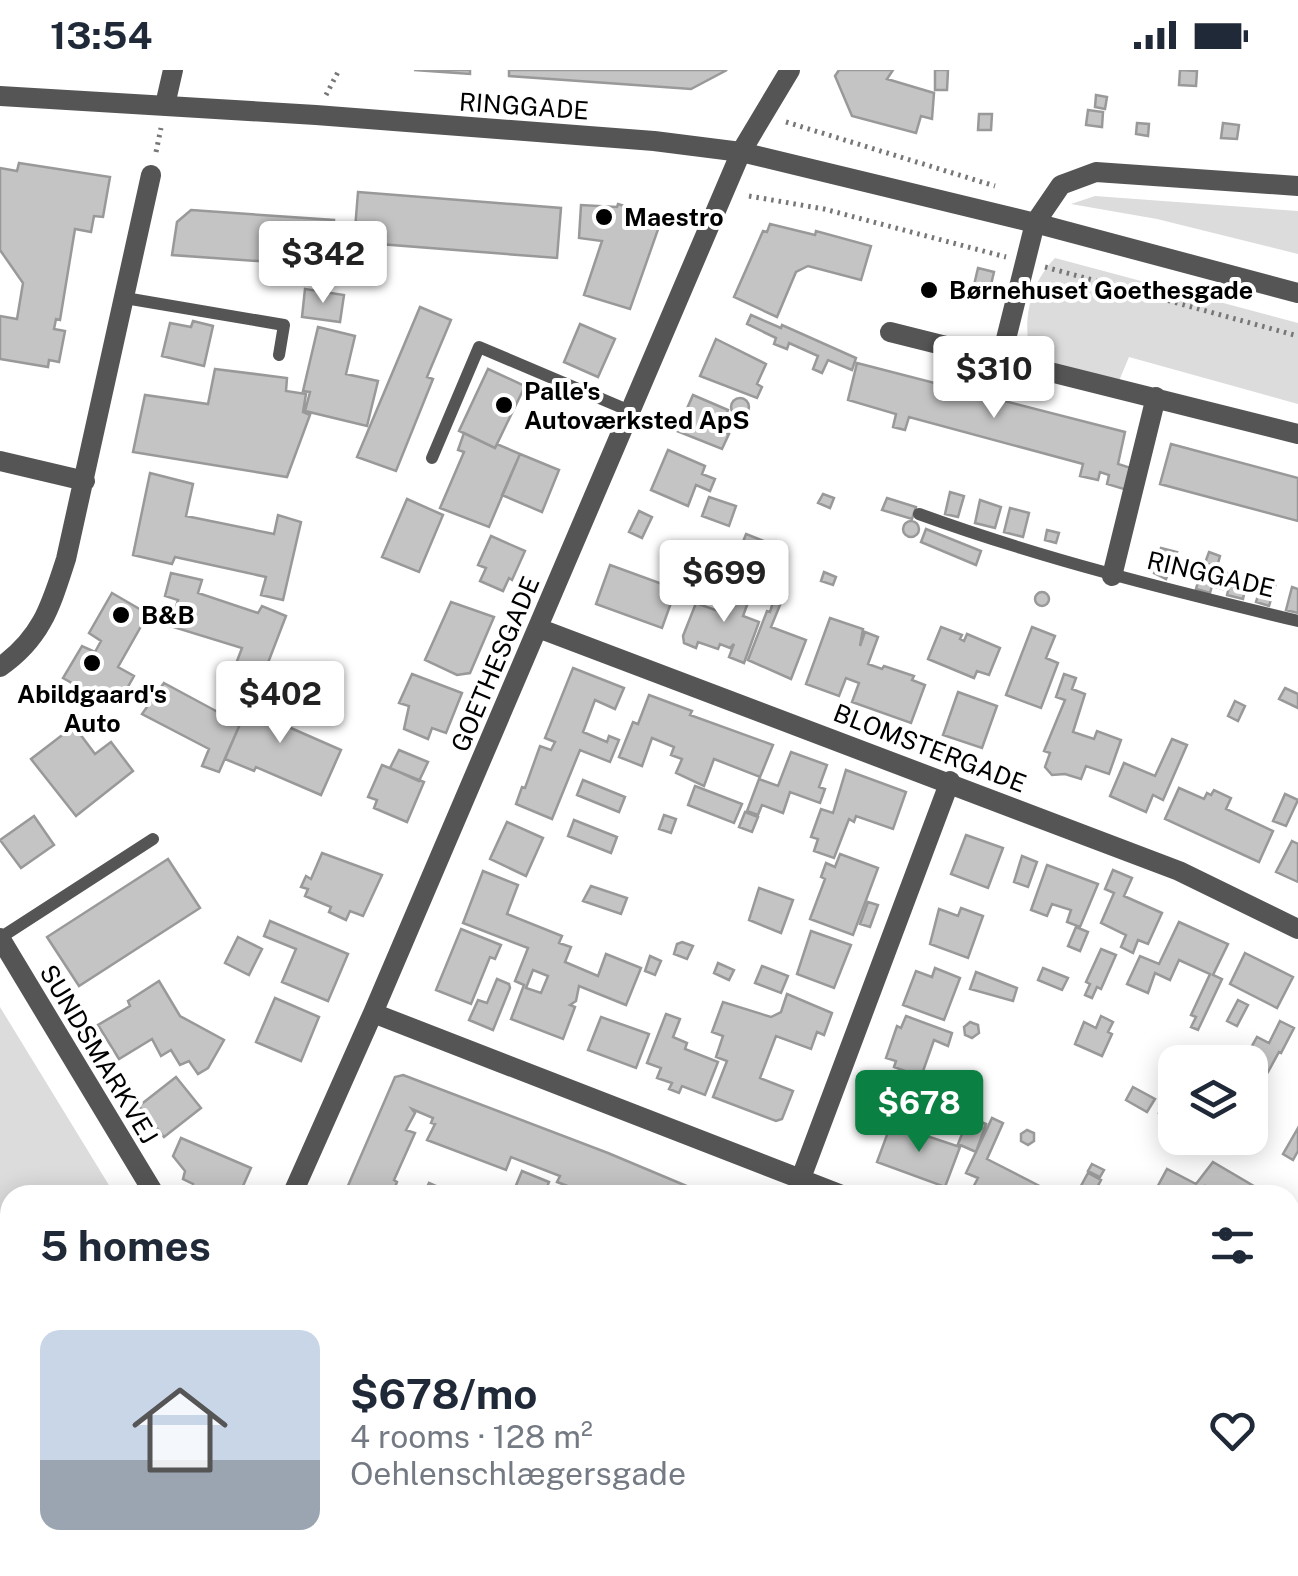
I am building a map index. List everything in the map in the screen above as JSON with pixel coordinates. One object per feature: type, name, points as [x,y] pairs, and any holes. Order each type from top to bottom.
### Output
[{"type":"street","points":[[165,106],[173,70]]},
{"type":"street","name":"GOETHESGADE","points":[[297,1185],[374,1013],[741,152],[790,70]]},
{"type":"street","name":"RINGGADE","points":[[0,96],[654,141],[741,152],[1036,223],[1298,293]]},
{"type":"street","points":[[1001,359],[1036,223],[1061,185],[1096,172],[1298,186]]},
{"type":"street","points":[[0,667],[16,656],[48,615],[85,481],[151,176]]},
{"type":"street","points":[[890,332],[1298,434]]},
{"type":"street","name":"RINGGADE","points":[[1112,576],[1156,397]]},
{"type":"street","points":[[0,461],[85,481]]},
{"type":"street","name":"BLOMSTERGADE","points":[[538,628],[1179,871],[1298,929]]},
{"type":"street","points":[[801,1178],[950,782]]},
{"type":"street","name":"SUNDSMARKVEJ","points":[[0,938],[149,1185]]},
{"type":"street","points":[[374,1013],[818,1185]]},
{"type":"lane","points":[[124,298],[284,326],[280,355]]},
{"type":"lane","points":[[432,458],[479,347],[630,411]]},
{"type":"lane","name":"RINGGADE","points":[[918,514],[1017,549],[1112,576],[1298,620]]},
{"type":"lane","points":[[0,938],[153,838]]},
{"type":"path","points":[[151,176],[165,106]]},
{"type":"shaded area","points":[[1095,196],[1298,211],[1298,254],[1157,219],[1071,204]]},
{"type":"shaded area","points":[[1055,258],[1298,323],[1298,404],[1129,357],[1119,381],[1031,357],[1027,330],[1030,304],[1039,280]]},
{"type":"shaded area","points":[[0,1007],[109,1185],[0,1185]]},
{"type":"building","points":[[414,70],[470,70],[470,74]]},
{"type":"building","points":[[509,70],[727,70],[691,89],[509,76]]},
{"type":"building","points":[[839,70],[893,70],[887,79],[934,93],[932,119],[921,116],[916,133],[852,116],[835,76]]},
{"type":"building","points":[[935,70],[948,70],[947,90],[935,90]]},
{"type":"building","points":[[1180,70],[1197,71],[1196,86],[1179,85]]},
{"type":"building","points":[[1096,95],[1107,97],[1105,109],[1095,107]]},
{"type":"building","points":[[1088,110],[1103,112],[1102,127],[1086,125]]},
{"type":"building","points":[[979,114],[992,114],[991,130],[978,130]]},
{"type":"building","points":[[1137,123],[1149,124],[1148,136],[1136,134]]},
{"type":"building","points":[[1223,123],[1239,125],[1237,139],[1221,138]]},
{"type":"building","points":[[19,163],[110,177],[103,217],[94,216],[91,232],[75,229],[60,320],[56,319],[54,329],[65,331],[59,362],[49,360],[48,367],[0,359],[0,316],[17,319],[23,283],[0,250],[0,168],[17,171]]},
{"type":"building","points":[[358,192],[561,208],[557,258],[354,242]]},
{"type":"building","points":[[618,204],[662,218],[630,309],[584,295],[602,241],[579,238],[581,205]]},
{"type":"building","points":[[191,210],[334,220],[329,266],[172,255],[177,222]]},
{"type":"building","points":[[770,224],[871,246],[861,280],[808,266],[796,272],[777,317],[734,297],[763,231],[767,232]]},
{"type":"building","points":[[978,268],[994,272],[990,289],[974,285]]},
{"type":"building","points":[[305,289],[344,295],[340,322],[302,317]]},
{"type":"building","points":[[420,307],[451,320],[427,377],[433,379],[396,471],[357,457]]},
{"type":"building","points":[[751,315],[856,358],[852,370],[828,360],[822,373],[813,369],[818,356],[789,343],[787,349],[774,344],[776,338],[747,324]]},
{"type":"building","points":[[193,321],[213,326],[204,366],[162,356],[170,323],[191,327]]},
{"type":"building","points":[[580,324],[615,339],[598,377],[564,362]]},
{"type":"building","points":[[318,327],[355,336],[346,374],[378,381],[367,426],[305,411],[310,392],[303,391]]},
{"type":"building","points":[[716,339],[766,364],[757,384],[762,387],[757,398],[700,376]]},
{"type":"building","points":[[857,363],[1125,432],[1118,464],[1131,468],[1127,490],[1107,484],[1109,475],[1100,472],[1098,480],[1080,476],[1083,464],[909,417],[905,430],[893,427],[896,414],[848,400]]},
{"type":"building","points":[[215,369],[287,378],[286,391],[306,394],[303,412],[310,415],[287,477],[133,452],[145,395],[208,404]]},
{"type":"building","points":[[488,369],[525,386],[495,448],[459,431]]},
{"type":"building","points":[[693,395],[728,410],[720,430],[729,434],[722,449],[677,431]]},
{"type":"building","points":[[740,398],[749,407],[740,416],[731,407]]},
{"type":"building","points":[[464,433],[495,448],[497,444],[520,454],[489,527],[440,508],[464,452],[458,450]]},
{"type":"building","points":[[1171,444],[1298,478],[1298,521],[1160,484]]},
{"type":"building","points":[[668,450],[705,466],[702,474],[715,479],[710,491],[696,485],[688,506],[651,490]]},
{"type":"building","points":[[520,454],[559,470],[542,512],[502,495]]},
{"type":"building","points":[[150,473],[193,484],[186,516],[274,534],[278,515],[301,522],[283,600],[261,595],[266,577],[175,557],[172,564],[133,555]]},
{"type":"building","points":[[950,492],[964,496],[958,517],[945,514]]},
{"type":"building","points":[[823,494],[834,498],[830,508],[818,503]]},
{"type":"building","points":[[709,497],[736,506],[729,526],[702,516]]},
{"type":"building","points":[[887,498],[916,507],[912,519],[882,510]]},
{"type":"building","points":[[407,499],[443,515],[419,572],[382,557]]},
{"type":"building","points":[[980,500],[1001,507],[995,528],[975,523]]},
{"type":"building","points":[[1010,508],[1029,513],[1023,537],[1004,532]]},
{"type":"building","points":[[639,511],[652,517],[642,538],[629,532]]},
{"type":"building","points":[[911,521],[919,529],[911,537],[903,529]]},
{"type":"building","points":[[926,529],[981,551],[976,565],[921,542]]},
{"type":"building","points":[[1047,530],[1059,533],[1056,543],[1045,540]]},
{"type":"building","points":[[746,534],[779,547],[774,560],[741,547]]},
{"type":"building","points":[[491,536],[525,551],[503,591],[480,581],[486,568],[478,565]]},
{"type":"building","points":[[1161,548],[1177,552],[1166,579],[1154,573]]},
{"type":"building","points":[[1209,552],[1220,556],[1217,567],[1205,563]]},
{"type":"building","points":[[610,565],[676,589],[662,628],[596,604]]},
{"type":"building","points":[[1203,565],[1227,573],[1223,589],[1212,586],[1210,593],[1196,589]]},
{"type":"building","points":[[824,572],[836,577],[833,585],[821,581]]},
{"type":"building","points":[[171,573],[202,580],[198,593],[258,613],[262,606],[286,616],[261,681],[234,669],[242,648],[170,626],[178,600],[165,596]]},
{"type":"building","points":[[1232,576],[1247,580],[1243,599],[1227,595]]},
{"type":"building","points":[[1263,580],[1276,583],[1269,606],[1256,602]]},
{"type":"building","points":[[733,585],[749,590],[743,616],[759,622],[744,663],[729,657],[734,644],[730,648],[720,644],[718,649],[698,642],[696,648],[684,643],[683,636],[696,603],[718,611],[727,589],[731,590]]},
{"type":"building","points":[[1292,587],[1298,589],[1298,613],[1286,610]]},
{"type":"building","points":[[1042,592],[1049,599],[1042,606],[1035,599]]},
{"type":"building","points":[[112,593],[148,614],[118,667],[134,676],[121,699],[102,689],[97,697],[63,678],[82,646],[95,652],[101,641],[89,633]]},
{"type":"building","points":[[451,602],[494,617],[470,673],[457,675],[425,660]]},
{"type":"building","points":[[773,602],[780,605],[771,627],[806,640],[791,679],[748,660]]},
{"type":"building","points":[[830,618],[863,629],[860,646],[865,632],[878,637],[868,664],[914,676],[912,680],[925,685],[911,723],[852,702],[859,683],[846,678],[839,696],[806,684]]},
{"type":"building","points":[[941,627],[962,635],[960,639],[964,641],[967,634],[1000,648],[989,675],[977,671],[974,678],[928,659]]},
{"type":"building","points":[[1032,627],[1055,636],[1046,658],[1058,663],[1041,708],[1006,695]]},
{"type":"building","points":[[573,668],[624,688],[615,709],[595,700],[583,732],[607,742],[609,736],[619,740],[610,762],[580,750],[552,819],[516,804],[540,746],[551,750],[555,742],[545,738]]},
{"type":"building","points":[[412,674],[462,693],[446,733],[432,728],[428,739],[404,729],[409,706],[399,703]]},
{"type":"building","points":[[1064,674],[1076,678],[1072,689],[1085,694],[1073,732],[1094,739],[1097,731],[1121,740],[1109,774],[1086,766],[1081,779],[1052,775],[1045,767],[1050,753],[1044,751],[1065,700],[1056,697]]},
{"type":"building","points":[[259,680],[280,690],[268,718],[341,750],[321,795],[256,767],[254,771],[225,759]]},
{"type":"building","points":[[164,683],[240,724],[219,772],[202,766],[209,749],[142,714]]},
{"type":"building","points":[[1285,688],[1298,694],[1298,708],[1279,699]]},
{"type":"building","points":[[958,692],[997,706],[982,748],[943,735]]},
{"type":"building","points":[[649,695],[692,711],[690,715],[773,745],[760,777],[714,759],[704,786],[676,773],[682,759],[671,755],[674,747],[652,738],[642,766],[619,757]]},
{"type":"building","points":[[1235,701],[1245,706],[1238,721],[1228,716]]},
{"type":"building","points":[[74,726],[95,754],[111,742],[133,771],[76,816],[31,759]]},
{"type":"building","points":[[1172,739],[1187,745],[1163,800],[1153,795],[1146,812],[1110,796],[1124,763],[1155,776]]},
{"type":"building","points":[[399,750],[428,762],[419,781],[390,768]]},
{"type":"building","points":[[791,752],[827,765],[819,787],[825,789],[820,803],[790,792],[783,813],[762,805],[758,815],[747,811],[759,779],[778,786]]},
{"type":"building","points":[[382,765],[424,782],[407,822],[374,808],[377,800],[368,797]]},
{"type":"building","points":[[846,770],[906,792],[893,829],[856,816],[854,822],[849,819],[834,858],[814,851],[818,839],[811,837],[821,809],[833,813]]},
{"type":"building","points":[[583,780],[625,797],[619,812],[577,795]]},
{"type":"building","points":[[695,786],[742,804],[734,823],[688,805]]},
{"type":"building","points":[[1179,788],[1204,799],[1214,790],[1231,798],[1226,809],[1273,831],[1259,862],[1165,819]]},
{"type":"building","points":[[1285,794],[1298,800],[1286,826],[1273,821]]},
{"type":"building","points":[[745,812],[758,817],[752,832],[739,827]]},
{"type":"building","points":[[664,815],[676,819],[671,833],[659,829]]},
{"type":"building","points":[[34,816],[54,845],[21,868],[0,840]]},
{"type":"building","points":[[574,820],[617,837],[611,853],[568,836]]},
{"type":"building","points":[[507,822],[543,838],[526,876],[490,859]]},
{"type":"building","points":[[966,835],[1003,848],[988,888],[951,874]]},
{"type":"building","points":[[1292,841],[1298,844],[1298,882],[1276,872]]},
{"type":"building","points":[[322,853],[382,875],[363,916],[350,911],[346,920],[329,912],[331,907],[305,896],[308,889],[301,887],[306,876],[311,879]]},
{"type":"building","points":[[840,854],[878,868],[853,935],[810,919],[825,879],[821,877],[826,863],[835,867]]},
{"type":"building","points":[[1022,856],[1037,862],[1028,887],[1014,882]]},
{"type":"building","points":[[168,859],[200,908],[79,986],[47,937]]},
{"type":"building","points":[[1047,865],[1098,884],[1080,927],[1067,922],[1071,910],[1052,904],[1047,916],[1031,910]]},
{"type":"building","points":[[1113,870],[1132,878],[1124,896],[1162,913],[1148,944],[1138,940],[1133,953],[1121,947],[1126,935],[1101,923],[1114,893],[1105,889]]},
{"type":"building","points":[[483,871],[518,885],[507,914],[562,936],[559,943],[571,947],[565,962],[598,976],[606,954],[641,968],[626,1005],[579,986],[576,1001],[570,1005],[575,1007],[563,1039],[511,1019],[524,985],[515,981],[528,948],[463,923]],"holes":[[[533,970],[548,976],[541,993],[526,988]]]},
{"type":"building","points":[[591,886],[627,898],[621,914],[583,901]]},
{"type":"building","points":[[759,888],[793,900],[781,933],[749,920]]},
{"type":"building","points":[[868,902],[878,905],[870,927],[860,924]]},
{"type":"building","points":[[961,908],[983,916],[968,958],[930,944],[939,909],[958,916]]},
{"type":"building","points":[[270,921],[348,954],[328,1001],[282,982],[296,949],[264,936]]},
{"type":"building","points":[[1179,922],[1228,944],[1213,975],[1222,979],[1198,1030],[1191,1027],[1196,1017],[1191,1015],[1210,974],[1179,960],[1170,980],[1155,973],[1148,993],[1127,984],[1140,956],[1159,964]]},
{"type":"building","points":[[1076,927],[1088,932],[1080,951],[1068,946]]},
{"type":"building","points":[[461,929],[501,945],[495,959],[490,957],[471,1004],[436,990]]},
{"type":"building","points":[[811,931],[851,945],[834,988],[797,974]]},
{"type":"building","points":[[238,937],[262,949],[249,975],[225,963]]},
{"type":"building","points":[[677,944],[693,946],[687,959],[674,954]]},
{"type":"building","points":[[1101,949],[1116,955],[1101,989],[1097,987],[1092,998],[1085,995],[1090,984],[1086,982]]},
{"type":"building","points":[[1245,953],[1293,977],[1277,1008],[1230,984]]},
{"type":"building","points":[[650,956],[661,961],[655,975],[645,971]]},
{"type":"building","points":[[718,963],[734,970],[729,980],[714,973]]},
{"type":"building","points":[[762,966],[788,976],[781,993],[755,983]]},
{"type":"building","points":[[935,968],[960,978],[944,1020],[903,1005],[916,971],[932,977]]},
{"type":"building","points":[[1043,968],[1068,978],[1062,990],[1038,980]]},
{"type":"building","points":[[976,972],[1017,988],[1013,1001],[970,989]]},
{"type":"building","points":[[497,979],[510,988],[493,1030],[469,1020],[478,1000],[487,1003]]},
{"type":"building","points":[[159,981],[180,1016],[224,1040],[208,1068],[198,1074],[189,1061],[180,1065],[171,1050],[161,1056],[152,1039],[119,1059],[98,1025],[130,1006],[128,1001]]},
{"type":"building","points":[[787,994],[832,1013],[824,1035],[817,1032],[811,1049],[776,1036],[760,1078],[793,1091],[782,1119],[776,1121],[713,1097],[727,1061],[716,1057],[723,1036],[712,1032],[723,1002],[771,1017],[781,1012]]},
{"type":"building","points":[[275,998],[319,1017],[301,1061],[256,1042]]},
{"type":"building","points":[[1238,1000],[1248,1005],[1237,1026],[1227,1021]]},
{"type":"building","points":[[666,1014],[680,1019],[673,1037],[687,1043],[685,1049],[718,1062],[705,1095],[682,1086],[679,1093],[669,1089],[672,1083],[657,1078],[661,1068],[647,1063]]},
{"type":"building","points":[[906,1016],[952,1033],[948,1046],[934,1040],[921,1077],[894,1067],[896,1061],[886,1058],[897,1026],[901,1028]]},
{"type":"building","points":[[1101,1016],[1113,1022],[1102,1056],[1075,1044],[1084,1022],[1096,1028]]},
{"type":"building","points":[[601,1017],[649,1034],[636,1068],[588,1050]]},
{"type":"building","points":[[1280,1021],[1294,1028],[1268,1072],[1268,1045],[1253,1045],[1257,1037],[1269,1043]]},
{"type":"building","points":[[970,1022],[978,1025],[979,1033],[972,1038],[965,1035],[964,1027]]},
{"type":"building","points":[[403,1075],[684,1185],[565,1185],[557,1182],[560,1176],[511,1157],[506,1170],[427,1140],[435,1124],[431,1123],[433,1118],[412,1109],[415,1113],[406,1130],[415,1133],[394,1180],[396,1185],[348,1185],[395,1077]]},
{"type":"building","points":[[176,1077],[201,1108],[164,1137],[139,1106]]},
{"type":"building","points":[[1133,1087],[1155,1099],[1147,1112],[1126,1100]]},
{"type":"building","points":[[898,1090],[929,1099],[924,1111],[895,1098]]},
{"type":"building","points":[[969,1117],[986,1124],[976,1152],[958,1144]]},
{"type":"building","points":[[992,1118],[1003,1123],[987,1159],[1038,1185],[974,1185],[978,1178],[966,1173]]},
{"type":"building","points":[[891,1124],[960,1147],[946,1185],[877,1162]]},
{"type":"building","points":[[1298,1128],[1298,1151],[1293,1160],[1283,1154]]},
{"type":"building","points":[[1027,1130],[1034,1133],[1034,1141],[1028,1145],[1021,1141],[1021,1134]]},
{"type":"building","points":[[181,1138],[251,1168],[243,1185],[193,1185],[183,1179],[185,1171],[173,1156]]},
{"type":"building","points":[[1213,1162],[1252,1185],[1158,1185],[1167,1169],[1196,1184]]},
{"type":"building","points":[[1092,1164],[1104,1170],[1100,1177],[1088,1171]]},
{"type":"building","points":[[522,1171],[549,1182],[548,1185],[516,1185]]},
{"type":"building","points":[[1088,1173],[1101,1180],[1098,1185],[1081,1185]]},
{"type":"place","name":"Maestro","points":[[604,217]]},
{"type":"place","name":"Børnehuset Goethesgade","points":[[929,290]]},
{"type":"place","name":"Palle's Autoværksted ApS","points":[[504,405]]},
{"type":"place","name":"B&B","points":[[121,615]]},
{"type":"place","name":"Abildgaard's Auto","points":[[92,663]]}]
